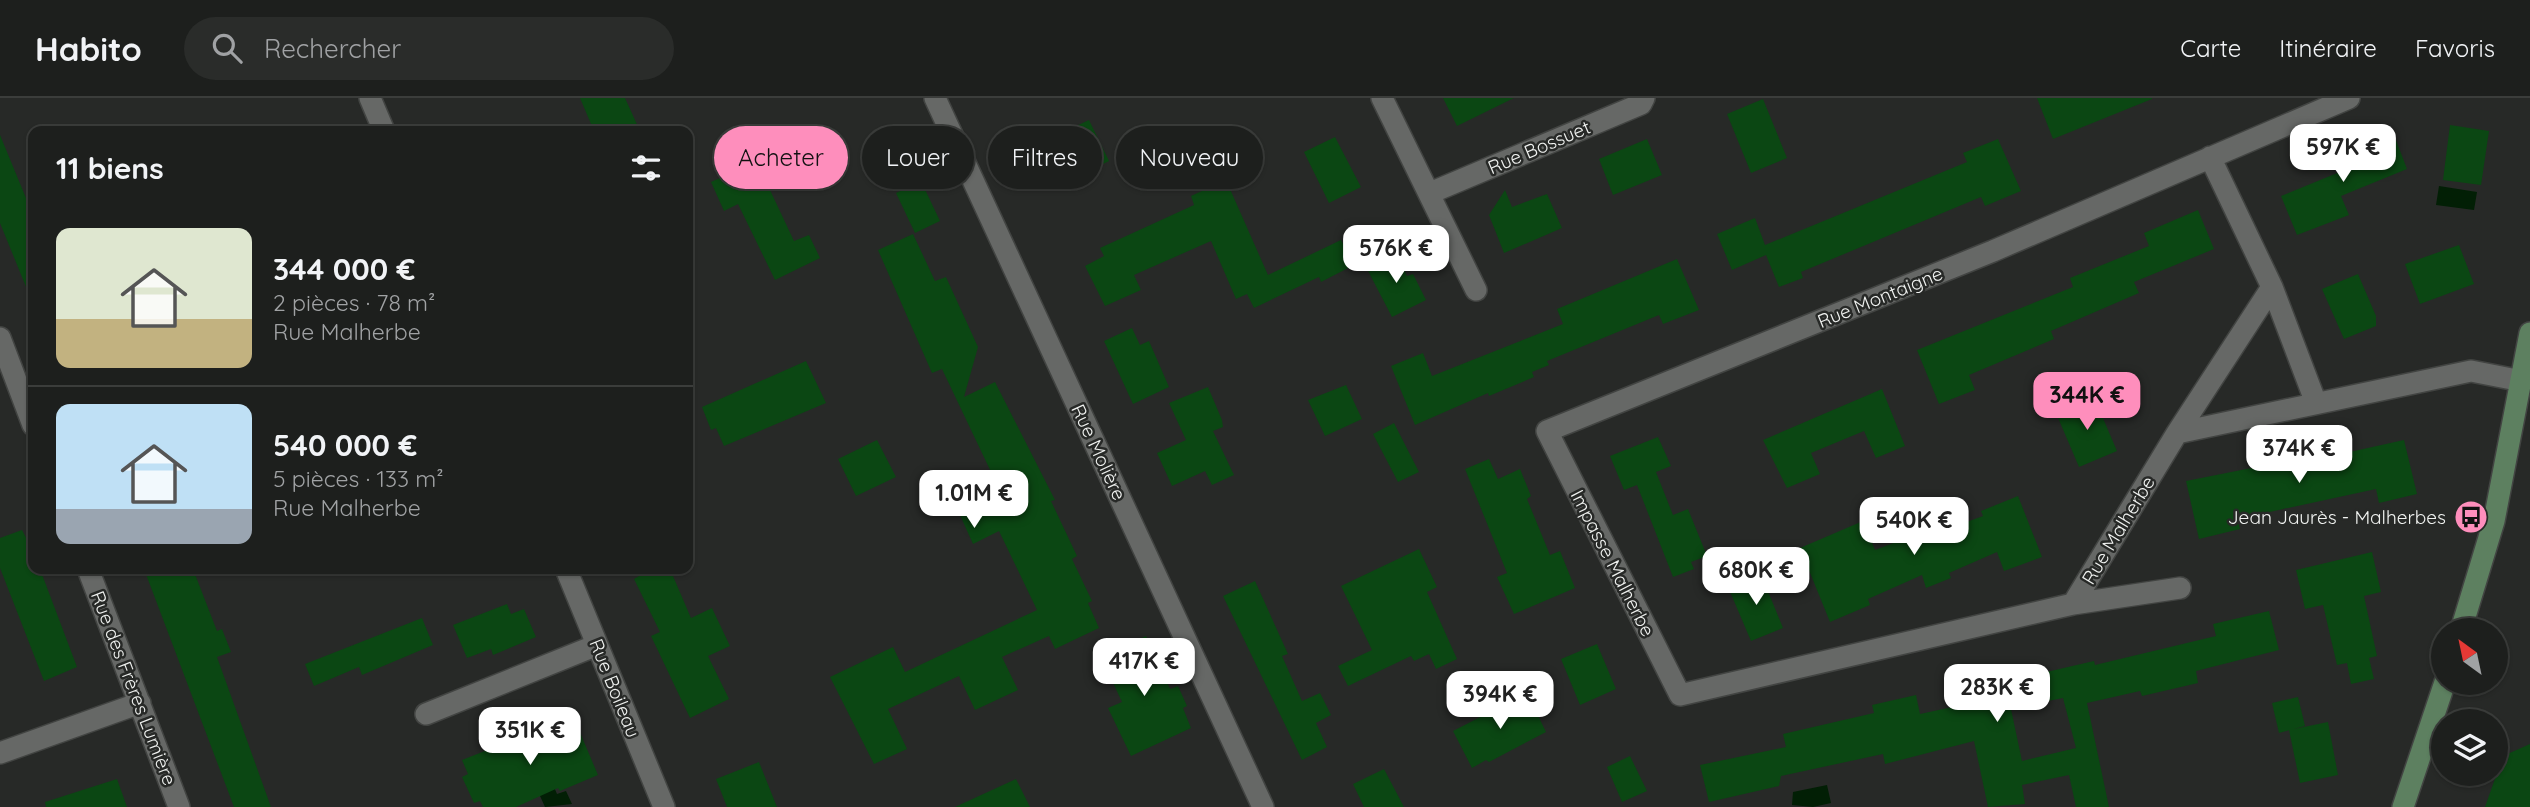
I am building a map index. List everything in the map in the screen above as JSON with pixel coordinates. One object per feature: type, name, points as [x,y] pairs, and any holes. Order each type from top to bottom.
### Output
[{"type":"main road","points":[[2465,618],[2494,521],[2530,333]]},
{"type":"main road","points":[[2403,807],[2441,695]]},
{"type":"street","points":[[370,98],[382,126]]},
{"type":"street","name":"Rue Molière","points":[[935,98],[1263,807]]},
{"type":"street","points":[[1382,98],[1476,290]]},
{"type":"street","name":"Rue Bossuet","points":[[1430,193],[1642,104],[1644,98]]},
{"type":"street","name":"Rue Montaigne","points":[[1547,431],[1993,251],[2349,98]]},
{"type":"street","points":[[2210,158],[2272,287],[2316,403]]},
{"type":"street","points":[[2177,433],[2272,287]]},
{"type":"street","points":[[0,338],[28,412]]},
{"type":"street","points":[[2177,433],[2471,371],[2522,381]]},
{"type":"street","name":"Impasse Malherbe","points":[[1547,431],[1680,695]]},
{"type":"street","name":"Rue Malherbe","points":[[2073,604],[2177,433]]},
{"type":"street","name":"Rue des Frères Lumière","points":[[90,574],[179,807]]},
{"type":"street","name":"Rue Boileau","points":[[568,574],[664,807]]},
{"type":"street","name":"Rue Malherbe","points":[[1680,695],[2073,604],[2180,588]]},
{"type":"street","points":[[426,714],[597,645]]},
{"type":"street","points":[[0,753],[140,703]]},
{"type":"shaded area","points":[[2439,186],[2477,192],[2474,210],[2436,205]]},
{"type":"shaded area","points":[[547,771],[557,794],[566,791],[572,804],[545,807],[532,778]]},
{"type":"shaded area","points":[[1827,785],[1831,803],[1813,807],[1792,805],[1793,792]]},
{"type":"building","points":[[580,98],[625,98],[638,126],[592,126]]},
{"type":"building","points":[[1443,98],[1514,98],[1457,126]]},
{"type":"building","points":[[2037,98],[2152,98],[2152,99],[2053,139]]},
{"type":"building","points":[[1763,99],[1787,158],[1751,173],[1727,114]]},
{"type":"building","points":[[1089,120],[1092,126],[1076,126]]},
{"type":"building","points":[[2450,125],[2489,131],[2481,185],[2443,180]]},
{"type":"building","points":[[0,135],[28,203],[28,292],[0,223]]},
{"type":"building","points":[[2394,135],[2407,169],[2341,196],[2349,215],[2297,235],[2281,196],[2347,169],[2340,151],[2371,139],[2373,143]]},
{"type":"building","points":[[1335,137],[1361,187],[1329,203],[1304,152]]},
{"type":"building","points":[[1647,139],[1662,175],[1613,195],[1599,159]]},
{"type":"building","points":[[1998,139],[2021,191],[1985,206],[1981,197],[1801,272],[1803,278],[1779,287],[1766,255],[1732,270],[1717,234],[1755,218],[1765,245],[1967,162],[1963,153]]},
{"type":"building","points":[[1102,147],[1109,161],[1102,164]]},
{"type":"building","points":[[714,189],[772,189],[770,190],[794,241],[809,235],[820,258],[775,280],[738,204],[724,211]]},
{"type":"building","points":[[904,189],[925,189],[940,221],[915,233],[896,193]]},
{"type":"building","points":[[1206,189],[1230,189],[1268,275],[1341,240],[1354,265],[1321,282],[1319,277],[1254,308],[1247,294],[1236,299],[1211,241],[1134,275],[1141,290],[1105,306],[1085,266],[1104,256],[1100,248],[1194,205],[1191,196]]},
{"type":"building","points":[[1505,190],[1512,207],[1547,194],[1562,228],[1504,253],[1489,215]]},
{"type":"building","points":[[2198,210],[2214,249],[2134,282],[2139,293],[2051,331],[2054,339],[1969,375],[1975,390],[1939,404],[1917,350],[2073,287],[2070,278],[2149,246],[2144,233]]},
{"type":"building","points":[[913,234],[935,281],[946,277],[978,347],[964,397],[995,382],[1055,500],[1051,501],[1077,556],[1072,559],[1092,601],[1088,603],[1099,628],[1055,649],[1049,636],[1002,657],[1018,690],[975,710],[959,676],[888,709],[907,749],[874,764],[830,677],[893,647],[905,672],[1037,610],[999,531],[973,544],[960,515],[1002,495],[942,369],[932,373],[878,250]]},
{"type":"building","points":[[2459,245],[2474,284],[2420,304],[2405,264]]},
{"type":"building","points":[[1396,252],[1407,276],[1413,274],[1426,300],[1392,317],[1366,267]]},
{"type":"building","points":[[1677,259],[1699,310],[1663,324],[1659,315],[1547,361],[1549,365],[1532,372],[1534,377],[1489,396],[1488,393],[1415,425],[1391,366],[1423,353],[1432,376],[1563,324],[1557,309]]},
{"type":"building","points":[[2358,274],[2376,316],[2376,326],[2344,339],[2322,289]]},
{"type":"building","points":[[1132,328],[1140,345],[1149,341],[1169,387],[1133,404],[1104,341]]},
{"type":"building","points":[[806,361],[826,403],[724,446],[716,428],[711,430],[702,407]]},
{"type":"building","points":[[1346,385],[1362,419],[1325,436],[1308,400]]},
{"type":"building","points":[[1208,387],[1223,427],[1213,431],[1234,475],[1212,485],[1205,471],[1172,486],[1157,453],[1186,440],[1169,403]]},
{"type":"building","points":[[1882,389],[1905,446],[1876,458],[1864,431],[1811,453],[1820,474],[1787,488],[1763,440]]},
{"type":"building","points":[[2094,397],[2117,451],[2079,467],[2056,413]]},
{"type":"building","points":[[1394,423],[1419,472],[1398,482],[1373,434]]},
{"type":"building","points":[[1658,437],[1671,466],[1656,472],[1673,515],[1688,509],[1707,556],[1691,562],[1694,569],[1673,577],[1637,485],[1624,490],[1610,456]]},
{"type":"building","points":[[877,440],[896,477],[856,496],[838,459]]},
{"type":"building","points":[[2404,440],[2417,494],[2379,503],[2376,489],[2237,519],[2240,529],[2199,539],[2186,481],[2327,453],[2327,457]]},
{"type":"building","points":[[1489,459],[1498,479],[1520,469],[1531,496],[1527,499],[1550,555],[1560,551],[1575,588],[1514,614],[1497,577],[1507,573],[1465,469]]},
{"type":"building","points":[[2018,496],[2042,557],[2004,571],[1997,552],[1949,573],[1951,578],[1926,588],[1922,575],[1868,599],[1870,605],[1830,622],[1800,548],[1863,521],[1875,550],[1932,528],[1934,534],[1983,516],[1981,511]]},
{"type":"building","points":[[22,530],[28,541],[28,574],[42,574],[77,667],[44,681],[0,568],[0,538]]},
{"type":"building","points":[[1419,549],[1437,587],[1427,592],[1457,659],[1436,669],[1429,654],[1414,661],[1411,656],[1348,686],[1338,666],[1372,650],[1341,586]]},
{"type":"building","points":[[2372,552],[2381,592],[2364,596],[2377,656],[2369,658],[2374,679],[2351,684],[2347,663],[2337,665],[2323,605],[2305,609],[2296,570]]},
{"type":"building","points":[[146,574],[195,574],[217,631],[222,629],[231,652],[217,657],[271,807],[234,807]]},
{"type":"building","points":[[638,574],[672,574],[691,618],[712,608],[730,646],[708,656],[729,699],[690,718],[651,636],[660,632],[634,579]]},
{"type":"building","points":[[1761,574],[1783,628],[1751,641],[1728,587]]},
{"type":"building","points":[[1255,581],[1288,654],[1282,656],[1302,701],[1320,693],[1331,715],[1316,723],[1327,747],[1302,760],[1223,596]]},
{"type":"building","points":[[507,604],[511,614],[524,609],[536,637],[493,655],[491,649],[467,658],[453,625]]},
{"type":"building","points":[[2269,611],[2279,650],[2196,671],[2198,683],[2142,696],[2140,691],[2087,703],[2109,807],[2076,807],[2069,775],[2022,785],[2025,804],[1988,807],[1974,741],[1885,764],[1883,754],[1781,776],[1779,786],[1709,802],[1700,765],[1786,747],[1783,734],[1874,713],[1872,705],[1916,695],[1920,714],[2008,695],[2022,761],[2076,748],[2063,698],[2048,701],[2042,673],[2094,661],[2095,665],[2216,636],[2213,624]]},
{"type":"building","points":[[422,618],[433,645],[362,675],[359,667],[314,686],[305,664]]},
{"type":"building","points":[[1146,636],[1170,689],[1178,686],[1187,706],[1183,708],[1191,728],[1131,756],[1108,708],[1122,702],[1101,657]]},
{"type":"building","points":[[1597,644],[1616,689],[1580,705],[1561,659]]},
{"type":"building","points":[[1527,693],[1546,732],[1472,768],[1453,731]]},
{"type":"building","points":[[2298,697],[2305,726],[2279,733],[2272,703]]},
{"type":"building","points":[[573,716],[598,775],[560,791],[558,788],[516,807],[483,807],[480,801],[474,803],[462,777],[468,774],[462,760]]},
{"type":"building","points":[[2328,722],[2338,775],[2300,783],[2289,730]]},
{"type":"building","points":[[2530,744],[2530,807],[2485,807],[2492,786],[2508,786],[2508,754]]},
{"type":"building","points":[[1630,756],[1647,791],[1622,802],[1607,767]]},
{"type":"building","points":[[759,762],[777,807],[727,807],[716,779]]},
{"type":"building","points":[[1384,769],[1404,807],[1364,807],[1353,784]]},
{"type":"building","points":[[117,779],[127,807],[46,807],[45,802]]},
{"type":"building","points":[[1016,779],[1030,807],[955,807]]},
{"type":"place","name":"Jean Jaurès - Malherbes","points":[[2471,517]]}]
